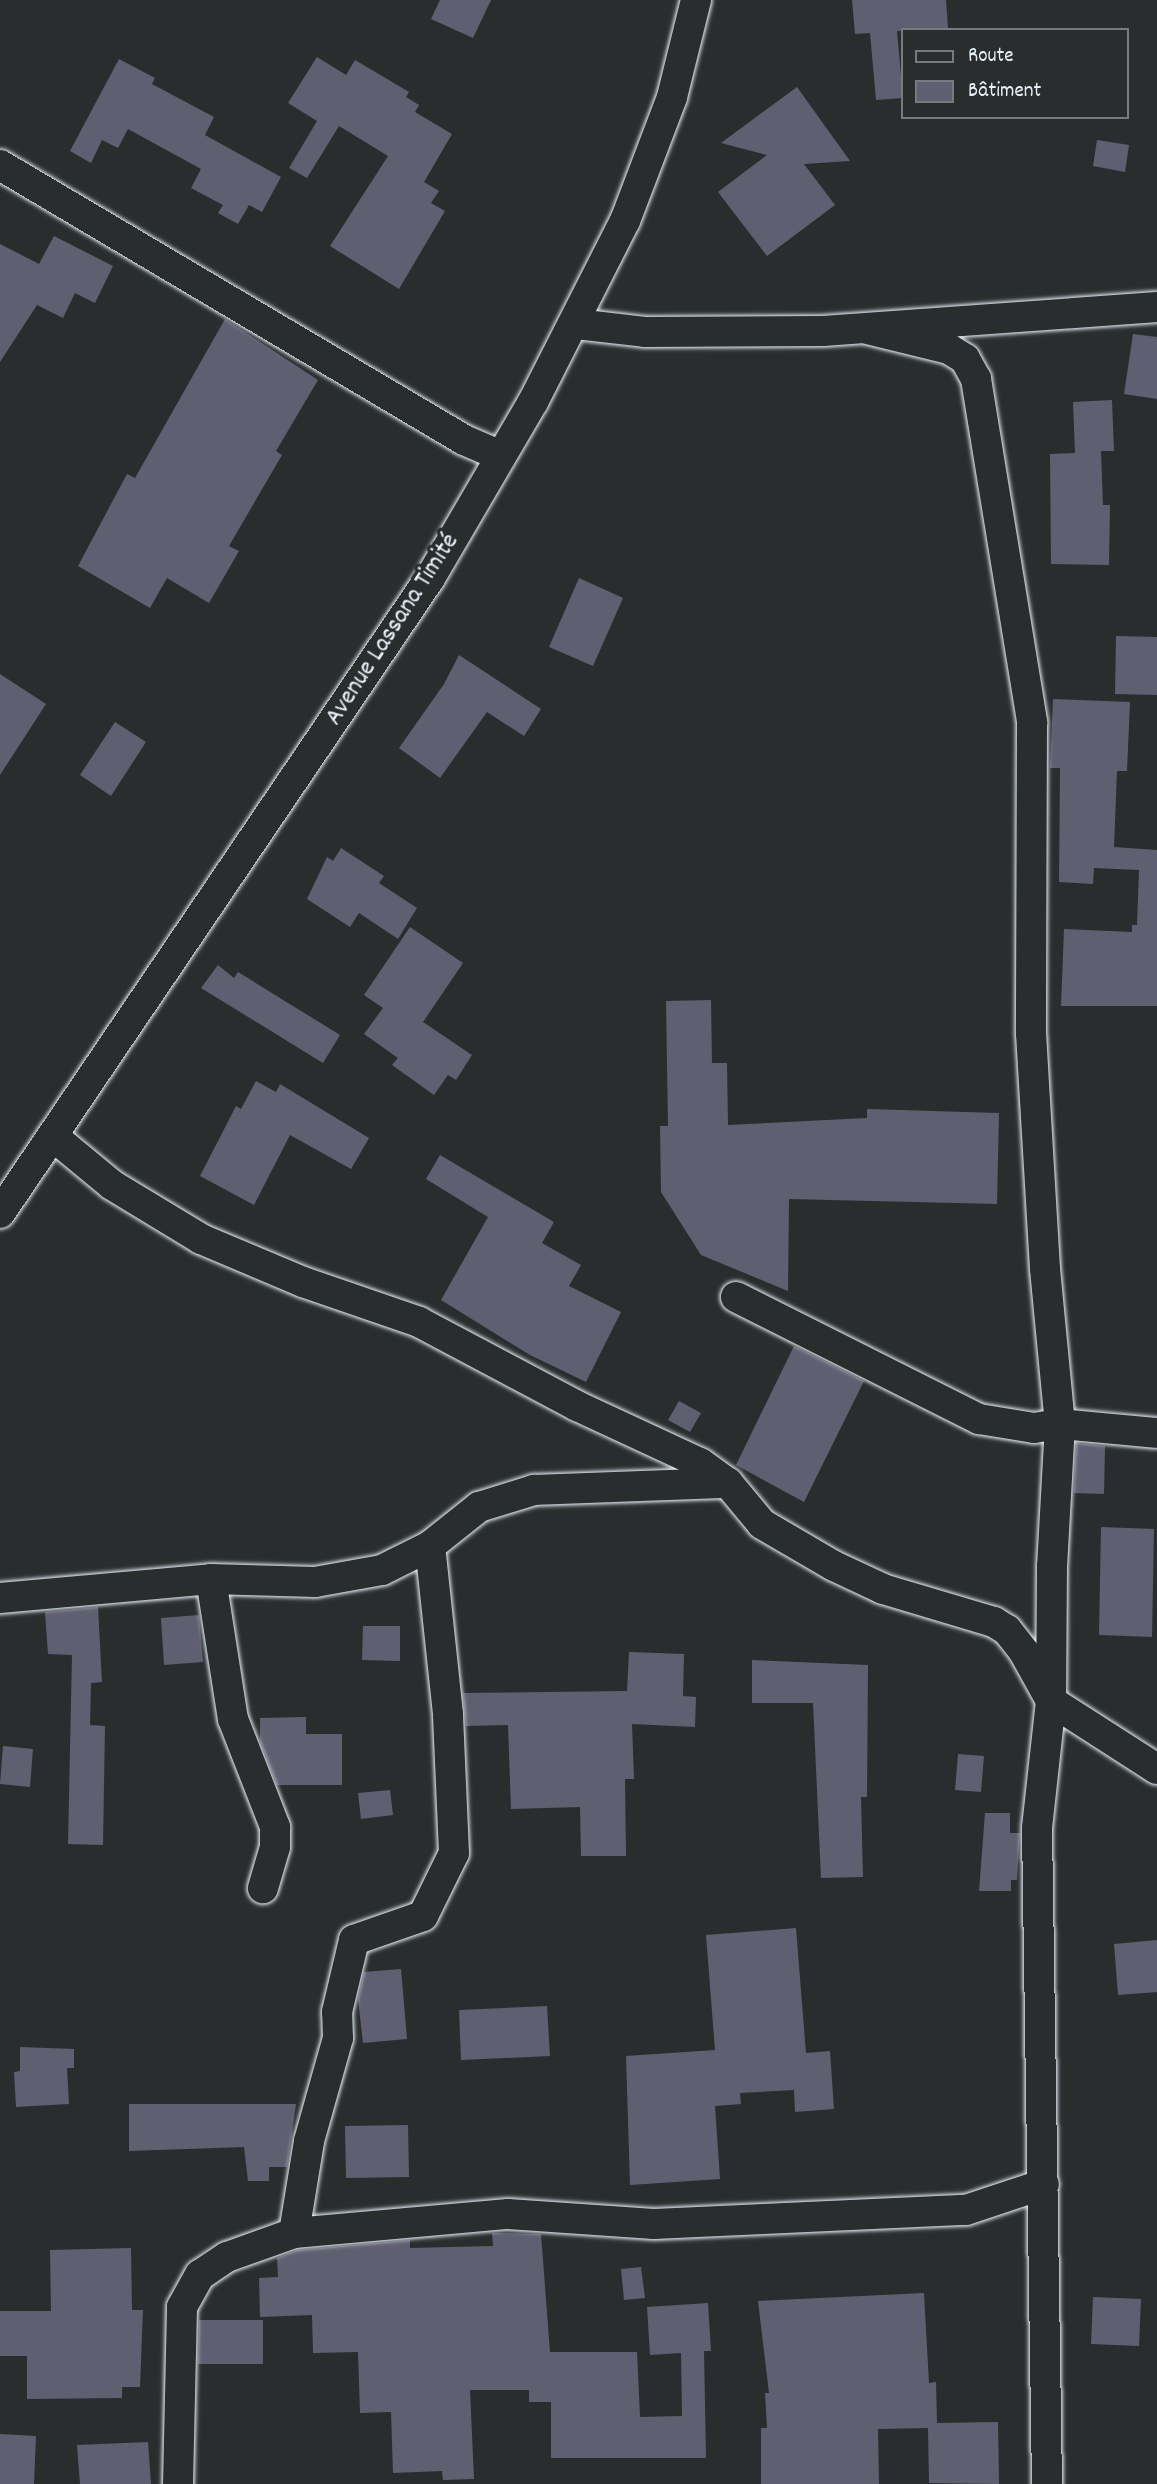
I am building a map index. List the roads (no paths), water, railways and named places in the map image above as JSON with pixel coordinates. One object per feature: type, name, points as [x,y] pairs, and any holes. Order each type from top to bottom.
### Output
[{"type":"street","name":"Avenue Lassana Timité","points":[[0,1213],[430,578],[501,456],[576,324],[625,221],[667,110],[696,0]]},
{"type":"street","points":[[0,165],[464,439],[501,456]]},
{"type":"street","points":[[576,324],[688,333],[867,329],[1157,306]]},
{"type":"street","points":[[867,329],[915,338],[965,359],[976,379],[984,408],[1032,722],[1035,805],[1031,1033],[1045,1269],[1060,1424],[1052,1566],[1051,1701],[1037,1827],[1047,2484]]},
{"type":"street","points":[[54,1137],[112,1185],[201,1239],[419,1322],[577,1406],[700,1463],[728,1483],[762,1524],[789,1542],[883,1589],[973,1615],[1007,1630],[1051,1701],[1157,1769]]},
{"type":"street","points":[[736,1297],[979,1419],[1034,1428],[1060,1424],[1157,1433]]},
{"type":"street","points":[[0,1598],[211,1579],[315,1582],[382,1570],[430,1546],[479,1507],[534,1490],[728,1483]]},
{"type":"street","points":[[294,2233],[309,2141],[338,2038],[337,2012],[354,1940],[423,1916],[454,1853],[448,1714],[430,1546]]},
{"type":"street","points":[[211,1579],[233,1719],[275,1827],[275,1847],[263,1888]]},
{"type":"street","points":[[178,2484],[182,2307],[200,2275],[227,2257],[294,2233],[508,2214],[654,2224],[966,2210],[1044,2183]]}]
